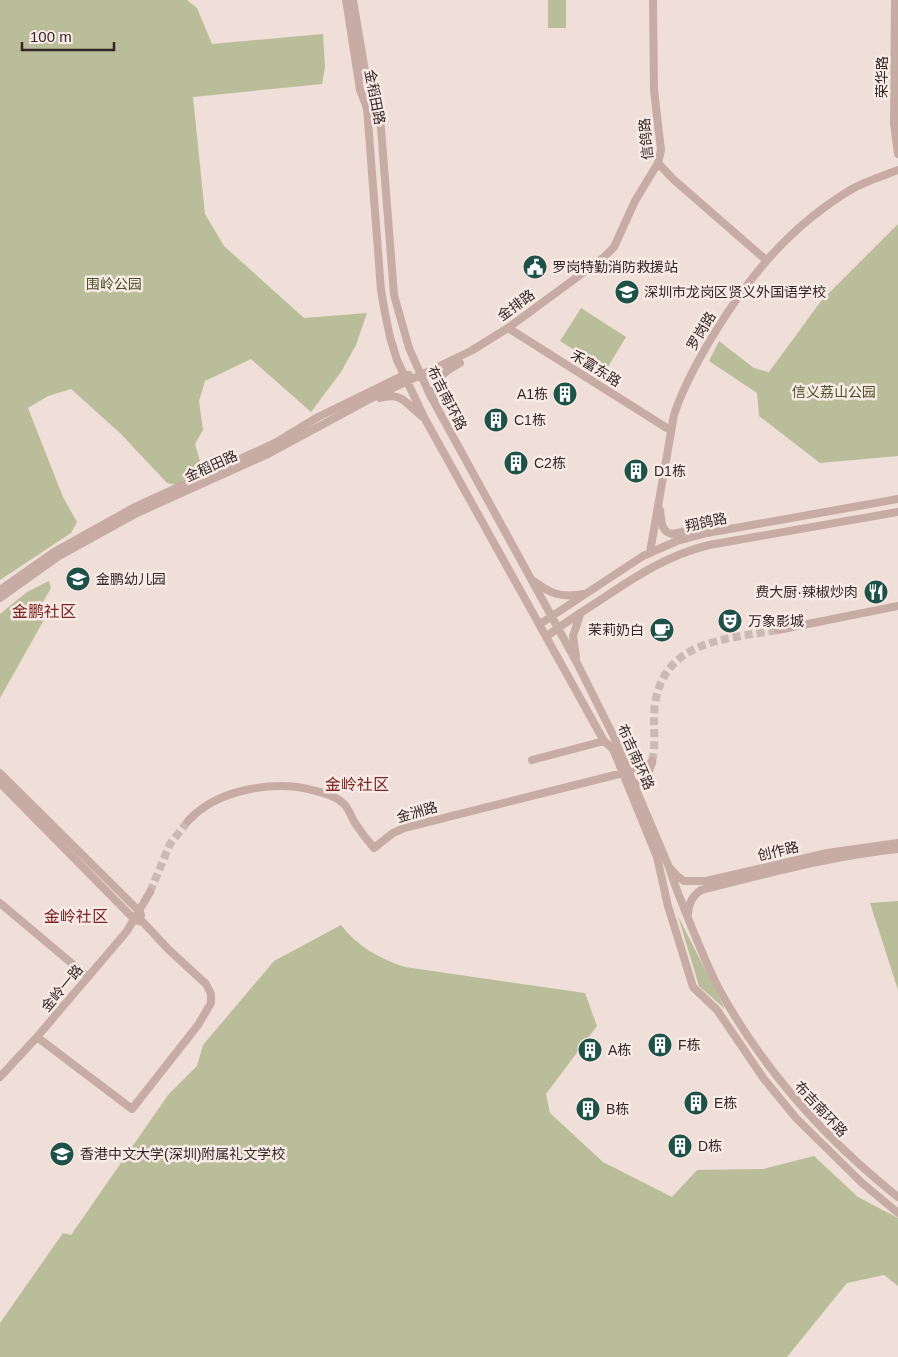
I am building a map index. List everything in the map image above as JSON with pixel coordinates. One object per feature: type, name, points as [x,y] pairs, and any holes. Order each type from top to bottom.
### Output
[{"type":"street","name":"金稻田路","points":[[346,0],[359,83],[367,108],[381,290],[390,337],[405,379]]},
{"type":"street","name":"金稻田路","points":[[353,0],[366,77],[374,92],[380,115],[394,295]]},
{"type":"street","name":"信鸽路","points":[[653,0],[654,90],[661,150],[658,163],[673,179],[766,260]]},
{"type":"street","name":"荣华路","points":[[895,0],[894,124],[898,154]]},
{"type":"street","name":"金排路","points":[[422,375],[471,352],[508,328],[603,258],[614,247],[635,201],[658,163]]},
{"type":"street","name":"罗岗路","points":[[650,552],[670,430],[680,397],[691,373],[730,307],[766,260],[804,222],[824,206],[854,188],[898,170]]},
{"type":"street","name":"布吉南环路","points":[[394,295],[413,361],[576,661],[613,735],[656,857],[668,906],[693,987],[717,1010],[764,1079],[796,1118],[861,1182],[898,1213]]},
{"type":"street","name":"禾富东路","points":[[508,328],[670,430]]},
{"type":"street","points":[[436,405],[433,392],[437,379],[444,372],[461,362],[471,352]]},
{"type":"street","name":"金稻田路","points":[[0,590],[42,560],[135,507],[275,443],[318,417],[405,379],[422,375]]},
{"type":"street","name":"金稻田路","points":[[0,598],[59,556],[120,522],[277,449],[405,379]]},
{"type":"street","name":"布吉南环路","points":[[405,379],[425,419],[604,741],[613,749],[635,786],[670,867],[674,884],[717,986],[740,1026],[784,1088],[814,1122],[898,1197]]},
{"type":"street","points":[[368,400],[388,396],[398,397],[425,419]]},
{"type":"street","points":[[659,498],[664,530],[672,534],[715,527],[730,529]]},
{"type":"street","name":"翔鸽路","points":[[540,624],[650,552],[692,537],[898,499]]},
{"type":"street","name":"翔鸽路","points":[[547,636],[652,566],[683,552],[709,545],[898,512]]},
{"type":"street","points":[[530,579],[557,595],[575,596],[586,594]]},
{"type":"street","points":[[778,630],[898,606]]},
{"type":"street","points":[[576,661],[573,636],[580,613]]},
{"type":"street","points":[[532,760],[604,741]]},
{"type":"street","points":[[626,773],[643,770],[652,761],[647,776],[635,786]]},
{"type":"street","points":[[0,773],[140,912],[143,922],[168,949],[206,984],[211,994],[211,1003],[198,1025],[132,1109],[37,1036]]},
{"type":"street","name":"金洲路","points":[[188,821],[197,811],[217,800],[264,786],[294,786],[324,793],[344,804],[355,823],[374,848],[393,833],[404,828],[626,773]]},
{"type":"street","points":[[0,782],[135,920],[143,922]]},
{"type":"street","name":"创作路","points":[[670,867],[684,881],[696,882],[898,843]]},
{"type":"street","name":"创作路","points":[[688,918],[691,900],[701,890],[828,856],[898,849]]},
{"type":"street","points":[[140,912],[150,892]]},
{"type":"street","points":[[0,903],[88,977]]},
{"type":"street","name":"金岭一路","points":[[0,1077],[88,977],[140,912]]},
{"type":"green space","name":"围岭公园","points":[[0,0],[187,0],[197,8],[212,44],[323,34],[325,67],[322,84],[193,97],[205,214],[224,246],[304,318],[367,313],[356,345],[341,372],[311,412],[251,359],[205,381],[199,401],[203,430],[195,444],[200,461],[198,469],[177,485],[167,483],[120,433],[71,389],[48,396],[28,408],[63,497],[77,522],[71,533],[0,580]]},
{"type":"green space","points":[[548,0],[566,0],[566,28],[548,28]]},
{"type":"green space","name":"信义荔山公园","points":[[898,224],[898,456],[820,463],[759,416],[757,393],[709,361],[719,341],[754,368],[769,372],[821,301]]},
{"type":"green space","points":[[581,308],[626,337],[606,370],[560,341]]},
{"type":"green space","points":[[49,581],[51,588],[38,610],[45,618],[0,698],[0,614],[27,592]]},
{"type":"green space","points":[[898,901],[898,990],[870,903]]},
{"type":"green space","points":[[678,916],[725,1009],[699,986]]},
{"type":"green space","points":[[341,925],[347,933],[370,951],[405,967],[585,993],[597,1026],[546,1094],[550,1113],[603,1162],[672,1197],[697,1170],[763,1169],[814,1156],[858,1197],[898,1218],[898,1286],[884,1275],[847,1283],[787,1357],[0,1357],[0,1323],[63,1233],[71,1235],[168,1095],[197,1066],[203,1045],[274,961]]},
{"type":"tunnel","points":[[652,761],[655,704],[661,683],[671,667],[684,655],[701,646],[719,640],[778,630]]},
{"type":"tunnel","points":[[150,892],[170,844],[188,821]]},
{"type":"place","name":"罗岗特勤消防救援站","points":[[535,267]]},
{"type":"place","name":"深圳市龙岗区贤义外国语学校","points":[[627,292]]},
{"type":"place","name":"A1栋","points":[[565,394]]},
{"type":"place","name":"C1栋","points":[[496,420]]},
{"type":"place","name":"C2栋","points":[[516,463]]},
{"type":"place","name":"D1栋","points":[[636,471]]},
{"type":"place","name":"金鹏幼儿园","points":[[78,579]]},
{"type":"place","name":"费大厨·辣椒炒肉","points":[[876,592]]},
{"type":"place","name":"万象影城","points":[[730,621]]},
{"type":"place","name":"茉莉奶白","points":[[662,630]]},
{"type":"place","name":"F栋","points":[[660,1045]]},
{"type":"place","name":"A栋","points":[[590,1050]]},
{"type":"place","name":"E栋","points":[[696,1103]]},
{"type":"place","name":"B栋","points":[[588,1109]]},
{"type":"place","name":"D栋","points":[[680,1146]]},
{"type":"place","name":"香港中文大学(深圳)附属礼文学校","points":[[62,1154]]},
{"type":"district","name":"金鹏社区","points":[[44,611]]},
{"type":"district","name":"金岭社区","points":[[357,784]]},
{"type":"district","name":"金岭社区","points":[[76,916]]}]
